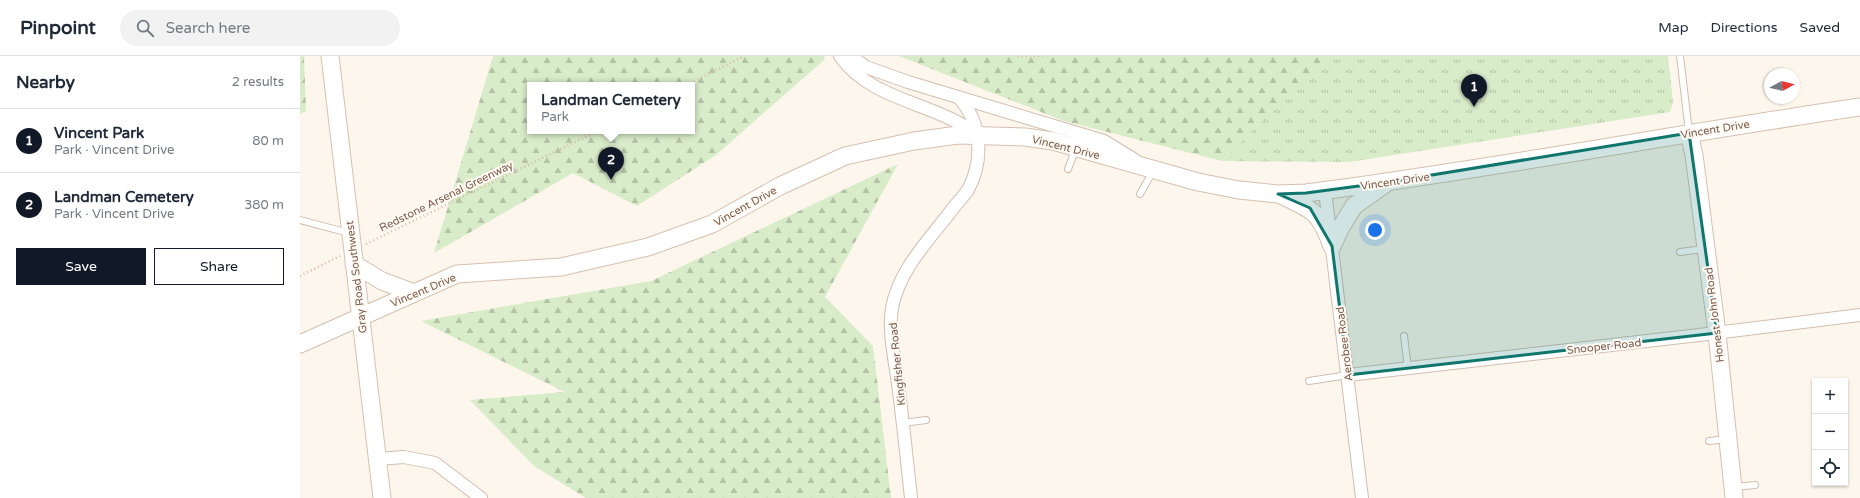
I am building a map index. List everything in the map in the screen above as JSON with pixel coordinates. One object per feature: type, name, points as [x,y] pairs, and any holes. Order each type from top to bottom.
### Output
[{"type":"street","name":"Gray Road Southwest","points":[[330,56],[382,498]]},
{"type":"street","points":[[840,56],[857,74],[873,86],[960,123],[977,135]]},
{"type":"street","points":[[851,56],[866,67],[958,97],[1104,141],[1153,171]]},
{"type":"street","name":"Kingfisher Road","points":[[911,498],[892,343],[892,309],[900,282],[911,262],[968,190],[979,155],[977,135],[973,118],[966,105],[958,97]]},
{"type":"street","name":"Vincent Drive","points":[[300,344],[457,274],[560,267],[648,247],[712,224],[780,186],[845,156],[914,141],[941,137],[977,135],[1025,137],[1076,148],[1153,171],[1239,190],[1278,194],[1306,193],[1389,182],[1689,133],[1860,107]]},
{"type":"street","name":"Honest John Road","points":[[1689,133],[1694,155],[1706,249],[1734,493]]},
{"type":"street","points":[[1332,246],[1340,227],[1354,206],[1389,182]]},
{"type":"street","name":"Aerobee Road","points":[[1325,191],[1362,498]]},
{"type":"street","points":[[1278,194],[1310,208],[1326,228],[1332,246]]},
{"type":"street","points":[[353,257],[382,281],[414,294]]},
{"type":"street","name":"Snooper Road","points":[[1348,375],[1860,315]]},
{"type":"street","points":[[378,459],[404,457],[435,463],[481,498]]},
{"type":"lane","points":[[1680,56],[1689,133]]},
{"type":"lane","points":[[1068,168],[1076,148]]},
{"type":"lane","points":[[1140,194],[1153,171]]},
{"type":"lane","points":[[300,220],[351,233]]},
{"type":"lane","points":[[1680,252],[1706,249]]},
{"type":"lane","points":[[1404,336],[1408,368]]},
{"type":"lane","points":[[1309,381],[1348,375]]},
{"type":"lane","points":[[903,423],[926,420]]},
{"type":"lane","points":[[1709,441],[1728,439]]},
{"type":"lane","points":[[1734,493],[1755,485]]},
{"type":"path","points":[[693,82],[744,56]]},
{"type":"path","points":[[1018,56],[1046,56]]},
{"type":"path","name":"Redstone Arsenal Greenway","points":[[300,276],[353,257],[592,134]]},
{"type":"highlighted area","points":[[1689,133],[1717,333],[1348,375],[1332,246],[1310,208],[1278,194],[1306,193],[1389,182]]},
{"type":"green space","points":[[300,56],[304,56],[306,111],[300,114]]},
{"type":"green space","points":[[493,56],[824,56],[825,59],[716,155],[637,206],[573,173],[434,253]]},
{"type":"green space","points":[[899,56],[1322,56],[1323,61],[1222,161],[1064,121]]},
{"type":"green space","points":[[1322,56],[1668,56],[1673,102],[1670,112],[1349,162],[1222,161],[1322,61]]},
{"type":"green space","points":[[898,164],[825,297],[873,346],[891,498],[586,498],[534,466],[470,400],[565,392],[421,321],[651,281]]},
{"type":"place","name":"Vincent Park","points":[[1474,107]]},
{"type":"place","name":"Landman Cemetery","points":[[611,180]]}]
